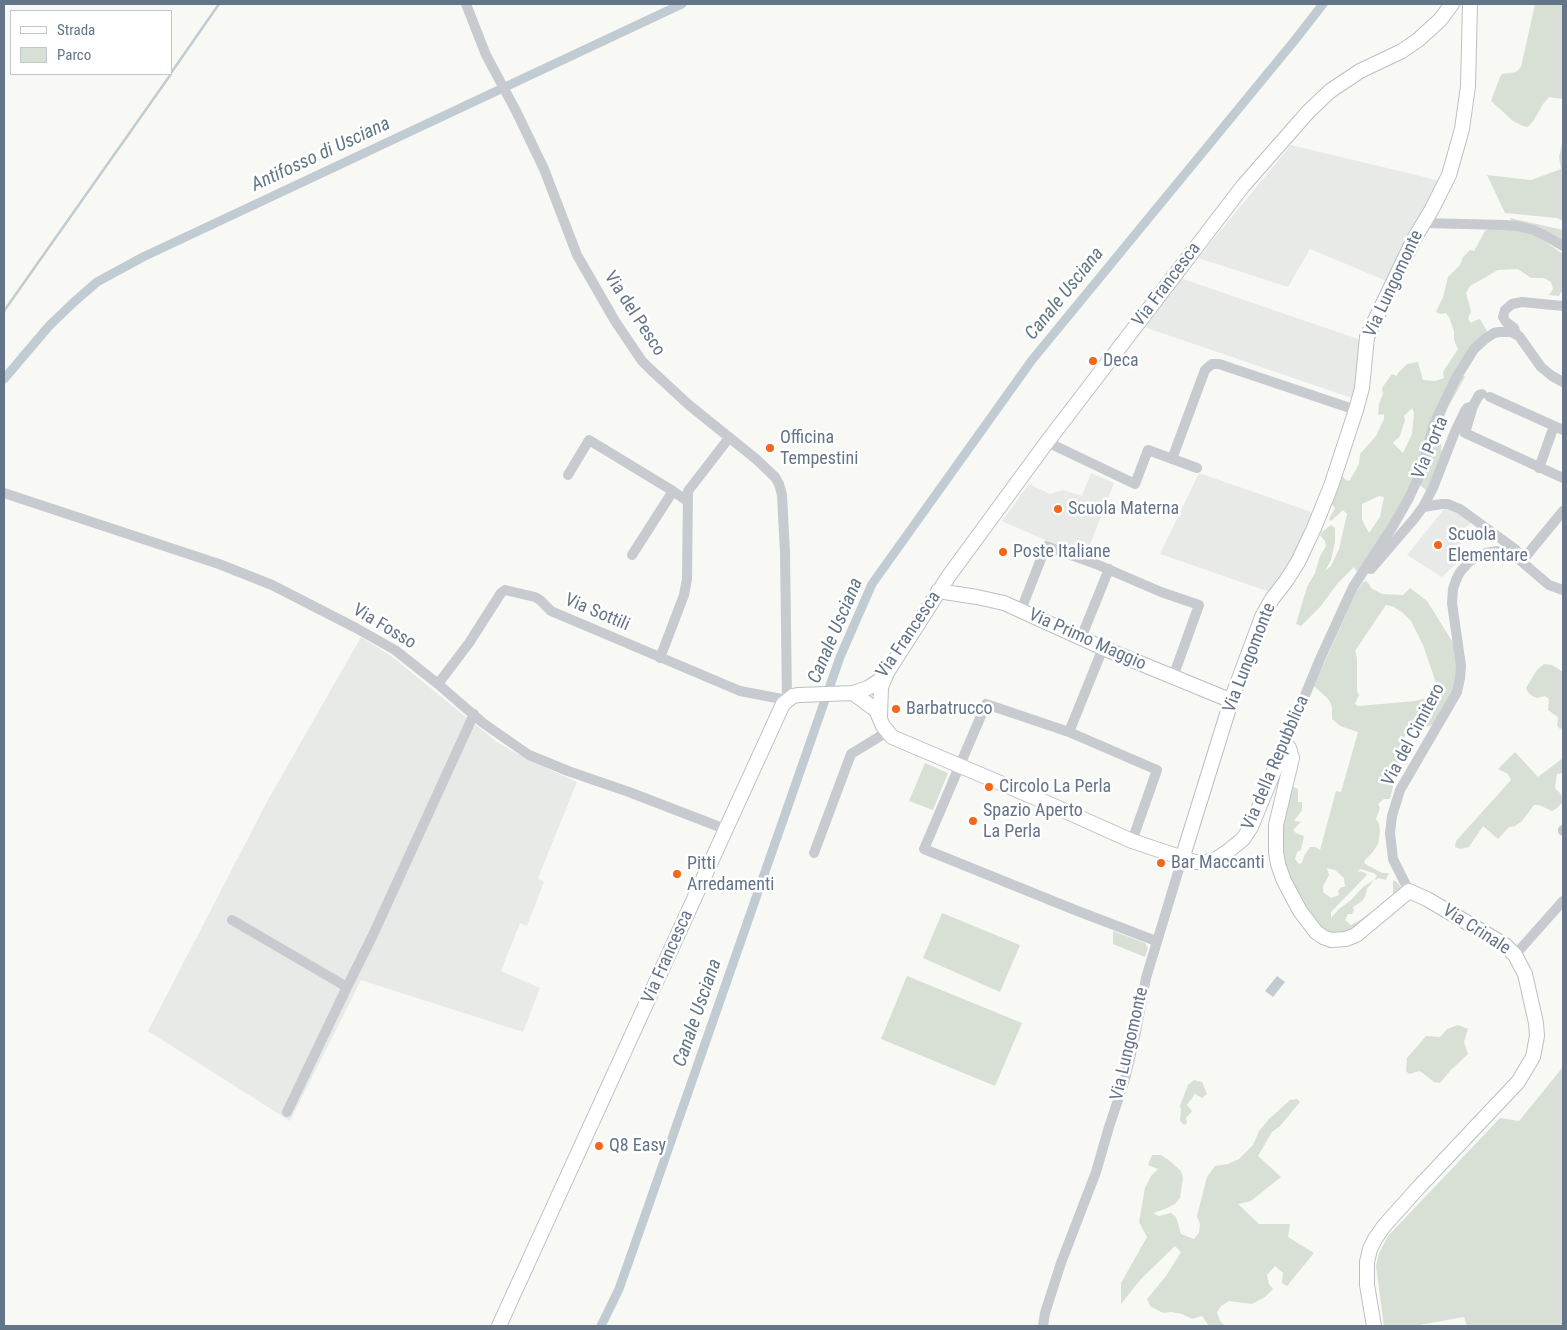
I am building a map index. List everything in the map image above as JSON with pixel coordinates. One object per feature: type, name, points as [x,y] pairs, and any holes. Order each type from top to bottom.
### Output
[{"type":"street","name":"Via del Pesco","points":[[466,4],[486,56],[516,111],[544,169],[577,255],[615,321],[642,361],[650,369],[689,405],[767,469],[779,484],[782,495],[787,643],[793,697]]},
{"type":"street","name":"Via Francesca","points":[[499,1326],[779,712],[793,697],[853,694],[868,688],[880,680],[888,671],[938,592],[1047,442],[1243,186],[1308,112],[1330,91],[1344,81],[1402,51],[1418,40],[1440,20],[1452,4]]},
{"type":"street","name":"Via Lungomonte","points":[[1043,1326],[1045,1313],[1061,1263],[1096,1172],[1125,1079],[1146,978],[1156,941],[1232,698],[1262,618],[1272,599],[1298,562],[1314,528],[1330,486],[1362,388],[1367,337],[1414,239],[1450,175],[1462,128],[1468,86],[1470,4]]},
{"type":"street","points":[[1423,223],[1511,226],[1533,230],[1563,246]]},
{"type":"street","points":[[1563,306],[1522,302],[1512,304],[1505,310],[1503,317],[1514,328],[1516,334],[1541,367],[1563,382]]},
{"type":"street","name":"Via della Repubblica","points":[[887,732],[892,737],[960,767],[1132,841],[1182,859],[1195,862],[1212,861],[1227,852],[1243,839],[1252,823],[1320,659],[1353,587],[1409,498],[1420,474],[1434,424],[1445,399],[1466,361],[1474,348],[1494,333],[1504,331],[1516,334]]},
{"type":"street","points":[[1172,459],[1205,370],[1212,364],[1219,364],[1356,410]]},
{"type":"street","name":"Via Porta","points":[[1539,468],[1465,433],[1473,406],[1479,395],[1486,396],[1559,428]]},
{"type":"street","name":"Via Porta","points":[[1423,507],[1433,488],[1454,434],[1467,408],[1473,406]]},
{"type":"street","points":[[1559,428],[1539,468],[1563,478]]},
{"type":"street","points":[[660,658],[684,595],[687,579],[688,491],[729,438]]},
{"type":"street","points":[[568,475],[589,440],[674,491],[687,501]]},
{"type":"street","points":[[1047,442],[1135,484],[1148,450],[1197,468]]},
{"type":"street","points":[[632,555],[674,491]]},
{"type":"street","name":"Via Fosso","points":[[4,493],[210,560],[272,585],[395,650],[483,722],[529,755],[725,829]]},
{"type":"street","points":[[1423,507],[1448,504],[1460,509],[1515,549],[1522,561],[1549,585],[1563,590]]},
{"type":"street","name":"Via della Repubblica","points":[[1353,587],[1383,556],[1423,507]]},
{"type":"street","points":[[1522,561],[1563,511]]},
{"type":"street","points":[[1021,610],[1046,546],[1109,569],[1161,592],[1199,605],[1172,678]]},
{"type":"street","name":"Via del Cimitero","points":[[1409,891],[1393,859],[1390,833],[1392,816],[1400,790],[1457,692],[1461,666],[1452,603],[1454,584],[1463,568],[1475,558],[1486,553],[1506,553],[1522,561]]},
{"type":"street","points":[[1081,638],[1109,569]]},
{"type":"street","name":"Via Sottili","points":[[438,684],[469,643],[501,593],[505,590],[535,597],[550,611],[740,691],[793,697]]},
{"type":"street","name":"Via Primo Maggio","points":[[938,592],[991,600],[1021,610],[1172,678],[1232,698]]},
{"type":"street","points":[[1069,732],[1103,648]]},
{"type":"street","points":[[878,710],[882,686],[888,671]]},
{"type":"street","points":[[814,853],[851,754],[887,732],[878,710],[869,696],[868,688]]},
{"type":"street","points":[[853,694],[878,710]]},
{"type":"street","points":[[1132,841],[1157,770],[1069,732],[986,704],[924,849],[1156,941]]},
{"type":"street","points":[[287,1112],[372,937],[474,714]]},
{"type":"street","points":[[1285,744],[1290,748],[1292,758],[1276,825],[1276,852],[1284,881],[1310,926],[1323,937],[1331,940],[1346,939],[1356,935],[1409,891]]},
{"type":"street","name":"Via Crinale","points":[[1374,1326],[1367,1285],[1367,1262],[1375,1239],[1418,1188],[1518,1082],[1533,1057],[1537,1036],[1525,974],[1515,955],[1505,945],[1427,899],[1409,891]]},
{"type":"street","points":[[1515,955],[1563,903]]},
{"type":"street","points":[[232,920],[347,987]]},
{"type":"shaded area","points":[[1291,145],[1441,181],[1389,282],[1310,249],[1288,287],[1198,258]]},
{"type":"shaded area","points":[[1180,278],[1361,340],[1355,399],[1144,327]]},
{"type":"shaded area","name":"Scuola Materna","points":[[1091,473],[1114,483],[1086,555],[1002,521],[1029,484],[1050,494],[1063,490],[1082,496]]},
{"type":"shaded area","points":[[1199,473],[1314,513],[1304,539],[1283,575],[1270,592],[1160,554]]},
{"type":"shaded area","name":"Scuola Elementare","points":[[1445,508],[1472,522],[1457,536],[1466,554],[1442,577],[1407,555]]},
{"type":"shaded area","points":[[361,637],[391,656],[497,742],[526,759],[577,782],[538,878],[544,882],[527,926],[520,923],[501,971],[540,988],[523,1032],[361,980],[290,1121],[148,1031],[269,798]]},
{"type":"shaded area","points":[[1277,976],[1285,982],[1273,997],[1265,991]]},
{"type":"green space","points":[[1535,4],[1563,4],[1563,99],[1549,97],[1528,127],[1513,121],[1491,101],[1502,74],[1516,72],[1521,67]]},
{"type":"green space","points":[[1563,139],[1563,221],[1557,218],[1505,213],[1487,175],[1531,180],[1561,169],[1559,157]]},
{"type":"green space","points":[[1510,218],[1563,230],[1563,243],[1511,221]]},
{"type":"green space","points":[[1492,227],[1502,227],[1526,233],[1540,238],[1563,254],[1563,292],[1559,296],[1549,295],[1553,289],[1551,282],[1544,278],[1531,278],[1518,269],[1498,270],[1470,286],[1466,293],[1471,311],[1468,319],[1471,323],[1480,319],[1488,333],[1457,370],[1465,377],[1448,407],[1441,426],[1443,433],[1442,454],[1427,491],[1420,485],[1399,510],[1357,572],[1354,567],[1337,584],[1321,606],[1301,626],[1296,624],[1307,587],[1326,546],[1325,541],[1320,535],[1331,525],[1335,528],[1335,542],[1331,560],[1325,571],[1331,566],[1339,549],[1347,514],[1343,510],[1331,521],[1329,519],[1335,508],[1329,500],[1339,473],[1347,481],[1350,480],[1359,464],[1360,454],[1376,436],[1384,419],[1384,414],[1378,415],[1379,404],[1383,394],[1382,388],[1392,374],[1397,376],[1407,364],[1418,362],[1423,380],[1435,381],[1444,378],[1443,372],[1458,349],[1449,317],[1446,313],[1440,314],[1436,312],[1443,297],[1448,277],[1460,265],[1463,257],[1470,250],[1474,251],[1485,231]],"holes":[[[1412,408],[1414,413],[1412,434],[1403,453],[1393,443],[1400,436],[1405,420],[1404,416]],[[1379,496],[1384,497],[1380,517],[1369,533],[1362,520],[1362,504]]]},
{"type":"green space","points":[[1366,581],[1371,588],[1382,594],[1403,595],[1410,588],[1427,601],[1452,641],[1457,657],[1456,687],[1433,725],[1406,732],[1390,799],[1384,799],[1378,804],[1380,808],[1376,819],[1380,832],[1378,844],[1364,863],[1382,873],[1389,873],[1386,880],[1379,878],[1374,880],[1367,889],[1365,897],[1353,907],[1352,914],[1348,914],[1345,920],[1351,925],[1389,899],[1393,894],[1393,880],[1402,888],[1399,893],[1348,935],[1325,933],[1307,913],[1282,862],[1279,838],[1287,795],[1294,787],[1298,789],[1298,802],[1302,802],[1302,810],[1294,821],[1301,822],[1293,830],[1304,836],[1301,850],[1297,852],[1295,859],[1299,864],[1302,863],[1310,847],[1320,850],[1336,791],[1341,792],[1358,732],[1340,726],[1332,719],[1332,707],[1329,700],[1314,686],[1356,592],[1363,582]],"holes":[[[1386,605],[1394,607],[1411,621],[1423,645],[1437,686],[1432,696],[1415,701],[1358,706],[1355,704],[1359,695],[1357,691],[1357,658],[1355,651]],[[1327,868],[1335,870],[1344,878],[1345,887],[1341,887],[1338,891],[1339,895],[1331,898],[1323,892],[1323,886],[1329,875]],[[1360,869],[1374,873],[1377,876],[1351,900],[1331,918],[1331,912],[1366,876],[1367,874],[1361,871],[1357,872]]]},
{"type":"green space","points":[[1544,664],[1552,665],[1563,672],[1563,727],[1560,729],[1557,726],[1558,717],[1548,710],[1549,699],[1545,696],[1537,698],[1532,696],[1526,688],[1537,670]]},
{"type":"green space","points":[[1515,752],[1538,777],[1563,758],[1563,773],[1557,774],[1555,788],[1560,793],[1563,802],[1552,811],[1539,805],[1534,805],[1522,821],[1515,826],[1509,827],[1498,839],[1483,826],[1469,847],[1460,849],[1455,847],[1456,841],[1511,780],[1508,774],[1498,769]]},
{"type":"green space","points":[[925,763],[948,773],[933,810],[909,801]]},
{"type":"green space","points":[[942,913],[1020,945],[1000,992],[923,958]]},
{"type":"green space","points":[[1113,931],[1145,943],[1148,948],[1145,957],[1113,944]]},
{"type":"green space","points":[[907,976],[1022,1023],[995,1086],[881,1039]]},
{"type":"green space","points":[[1458,1025],[1468,1029],[1464,1042],[1468,1054],[1440,1083],[1434,1082],[1420,1071],[1409,1074],[1406,1071],[1407,1058],[1426,1036],[1440,1037],[1447,1029]]},
{"type":"green space","points":[[1563,1067],[1563,1326],[1467,1326],[1464,1317],[1414,1326],[1384,1326],[1376,1266],[1379,1253],[1388,1236],[1500,1118],[1519,1121]]},
{"type":"green space","points":[[1194,1080],[1202,1082],[1207,1094],[1202,1098],[1195,1094],[1187,1105],[1192,1111],[1186,1118],[1187,1123],[1184,1125],[1180,1121],[1180,1106],[1188,1085]]},
{"type":"green space","points":[[1297,1099],[1300,1102],[1280,1126],[1272,1132],[1258,1156],[1281,1177],[1251,1201],[1238,1204],[1259,1224],[1290,1224],[1288,1237],[1314,1253],[1287,1286],[1282,1283],[1283,1273],[1275,1266],[1267,1275],[1269,1284],[1273,1289],[1265,1297],[1252,1304],[1229,1301],[1221,1306],[1217,1312],[1220,1321],[1225,1326],[1209,1326],[1202,1316],[1192,1319],[1182,1314],[1163,1313],[1150,1306],[1147,1299],[1166,1276],[1181,1252],[1175,1246],[1141,1279],[1121,1304],[1121,1283],[1147,1237],[1139,1222],[1145,1188],[1151,1176],[1158,1169],[1148,1165],[1152,1155],[1161,1155],[1170,1161],[1181,1171],[1183,1178],[1180,1198],[1175,1204],[1153,1213],[1159,1216],[1171,1213],[1176,1217],[1181,1234],[1194,1239],[1199,1233],[1200,1224],[1197,1216],[1207,1177],[1215,1166],[1228,1164],[1239,1159],[1253,1145],[1259,1131],[1269,1119],[1290,1100]]},
{"type":"waterway","points":[[172,72],[219,4]]},
{"type":"waterway","name":"Antifosso di Usciana","points":[[4,379],[49,326],[97,282],[143,257],[682,4]]},
{"type":"waterway","name":"Canale Usciana","points":[[601,1326],[619,1289],[840,657],[872,584],[1032,360],[1323,4]]},
{"type":"waterway","points":[[4,311],[170,75]]},
{"type":"place","name":"Deca","points":[[1093,361]]},
{"type":"place","name":"Officina Tempestini","points":[[770,448]]},
{"type":"place","name":"Scuola Materna","points":[[1058,509]]},
{"type":"place","name":"Scuola Elementare","points":[[1438,545]]},
{"type":"place","name":"Poste Italiane","points":[[1003,552]]},
{"type":"place","name":"Barbatrucco","points":[[896,709]]},
{"type":"place","name":"Circolo La Perla","points":[[989,787]]},
{"type":"place","name":"Spazio Aperto La Perla","points":[[973,821]]},
{"type":"place","name":"Bar Maccanti","points":[[1161,863]]},
{"type":"place","name":"Pitti Arredamenti","points":[[677,874]]},
{"type":"place","name":"Q8 Easy","points":[[599,1146]]}]
